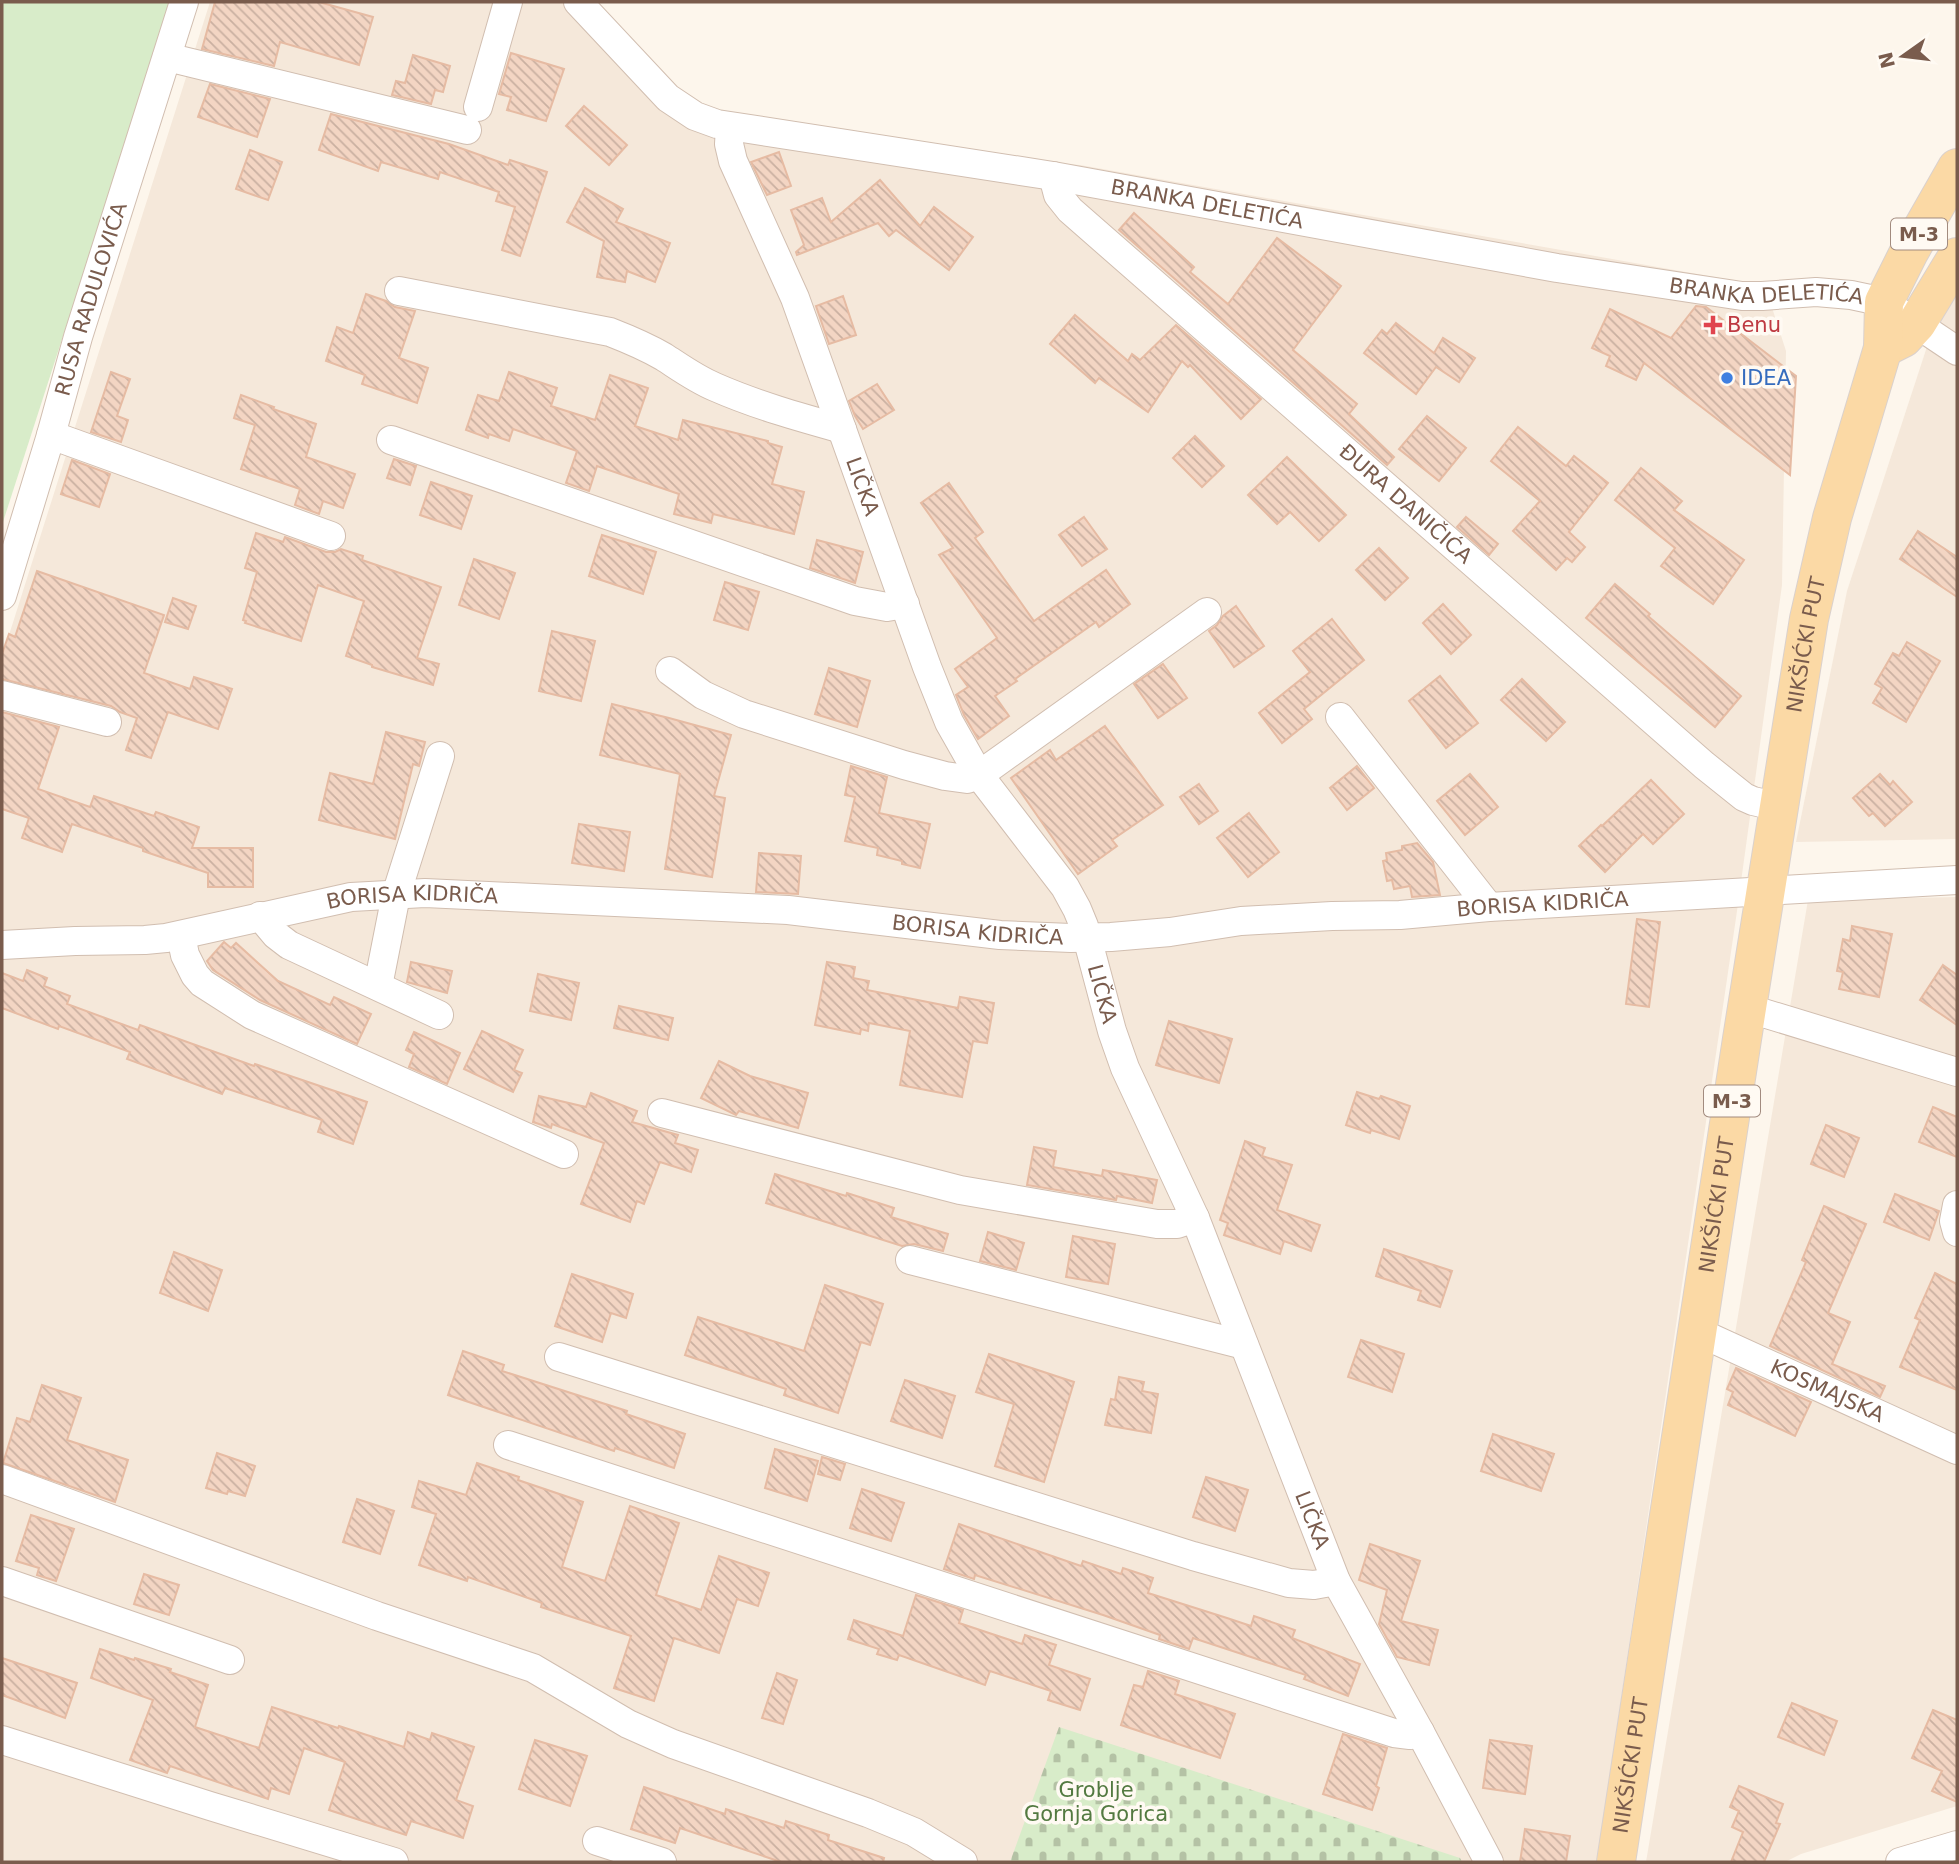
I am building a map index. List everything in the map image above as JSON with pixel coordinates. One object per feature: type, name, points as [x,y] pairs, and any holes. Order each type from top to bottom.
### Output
[{"type":"main road","name":"NIKŠIĆKI PUT","points":[[1616,1862],[1804,649],[1836,506],[1883,348],[1884,302],[1957,168]]},
{"type":"main road","name":"M-3","points":[[1883,348],[1903,338],[1917,323],[1957,257]]},
{"type":"street","name":"RUSA RADULOVIĆA","points":[[2,596],[78,337],[184,2]]},
{"type":"street","points":[[167,57],[472,119],[508,2]]},
{"type":"street","name":"BRANKA DELETIĆA","points":[[578,2],[675,104],[695,116],[730,127],[1054,176],[1570,270],[1742,296],[1816,292],[1851,295],[1884,302]]},
{"type":"street","name":"LIČKA","points":[[730,127],[729,144],[733,161],[795,298],[949,722],[979,775],[1065,887],[1077,909],[1125,1068],[1195,1218],[1336,1581],[1489,1862]]},
{"type":"street","name":"ĐURA DANIČIĆA","points":[[1054,176],[1058,195],[1070,211],[1704,765],[1744,797],[1779,807]]},
{"type":"street","points":[[399,291],[610,332],[663,356],[714,387],[766,408],[842,429]]},
{"type":"street","points":[[1884,302],[1957,351]]},
{"type":"street","points":[[51,435],[331,537]]},
{"type":"street","points":[[391,440],[855,601],[887,607],[905,604]]},
{"type":"street","points":[[670,671],[703,695],[744,714],[904,765],[967,779],[979,775],[1206,612]]},
{"type":"street","points":[[2,695],[107,723]]},
{"type":"street","points":[[1340,717],[1489,907]]},
{"type":"street","points":[[378,986],[396,895],[440,755]]},
{"type":"street","name":"BORISA KIDRIČA","points":[[2,946],[181,936],[351,897],[425,893],[788,910],[1000,935],[1111,937],[1170,932],[1241,921],[1400,915],[1489,907],[1957,880]]},
{"type":"street","points":[[260,916],[275,935],[289,945],[439,1015]]},
{"type":"street","points":[[181,936],[190,967],[202,983],[252,1015],[564,1154]]},
{"type":"street","points":[[1747,1008],[1957,1072]]},
{"type":"street","points":[[662,1113],[960,1190],[1157,1224],[1177,1224],[1195,1218]]},
{"type":"street","points":[[1957,1205],[1954,1221],[1957,1232]]},
{"type":"street","points":[[910,1260],[1244,1345]]},
{"type":"street","name":"KOSMAJSKA","points":[[1698,1332],[1957,1450]]},
{"type":"street","points":[[559,1357],[1204,1559],[1289,1583],[1314,1585],[1336,1581]]},
{"type":"street","points":[[508,1445],[1394,1733],[1410,1735],[1420,1732]]},
{"type":"street","points":[[2,1479],[377,1616],[533,1668],[628,1724],[673,1744],[868,1813],[914,1832],[963,1862]]},
{"type":"street","points":[[2,1581],[230,1660]]},
{"type":"street","points":[[2,1740],[210,1807],[394,1862]]},
{"type":"street","points":[[597,1841],[662,1862]]},
{"type":"street","points":[[1913,1861],[1957,1845]]},
{"type":"shaded area","points":[[210,2],[581,2],[704,134],[1080,165],[1765,286],[1786,351],[1782,585],[1736,918],[1597,1862],[2,1862],[2,657]]},
{"type":"shaded area","points":[[1957,282],[1957,839],[1796,842],[1847,591],[1939,310]]},
{"type":"shaded area","points":[[1957,897],[1957,1806],[1801,1854],[1785,1862],[1646,1862],[1808,900]]},
{"type":"green space","points":[[2,2],[171,2],[2,525]]},
{"type":"green space","name":"Groblje Gornja Gorica","points":[[1059,1727],[1460,1858],[1462,1862],[1010,1862]]},
{"type":"building","points":[[215,2],[319,2],[373,17],[359,65],[280,42],[274,66],[202,49]]},
{"type":"building","points":[[511,53],[564,69],[546,121],[507,110],[511,97],[499,94]]},
{"type":"building","points":[[413,55],[450,66],[443,92],[435,90],[431,104],[392,95],[396,81],[405,83]]},
{"type":"building","points":[[210,84],[270,99],[257,137],[198,117]]},
{"type":"building","points":[[584,106],[627,145],[609,165],[566,126]]},
{"type":"building","points":[[331,114],[449,144],[508,165],[510,160],[547,172],[520,256],[502,250],[515,207],[496,201],[499,192],[440,172],[438,179],[381,162],[378,171],[319,150]]},
{"type":"building","points":[[250,150],[282,162],[268,200],[236,189]]},
{"type":"building","points":[[779,152],[791,186],[767,195],[751,162]]},
{"type":"building","points":[[880,180],[920,226],[934,207],[973,237],[949,270],[896,230],[889,236],[878,223],[797,255],[796,252],[804,245],[791,210],[822,198],[831,222]]},
{"type":"building","points":[[585,188],[623,209],[616,222],[670,243],[655,282],[627,271],[625,282],[597,277],[604,241],[567,222]]},
{"type":"building","points":[[1134,213],[1194,267],[1190,272],[1228,304],[1277,238],[1341,286],[1293,350],[1357,404],[1349,414],[1394,457],[1387,465],[1119,230]]},
{"type":"building","points":[[366,294],[395,307],[415,311],[399,358],[428,368],[417,403],[362,384],[365,375],[326,361],[337,327],[353,333]]},
{"type":"building","points":[[843,296],[856,335],[829,344],[816,306]]},
{"type":"building","points":[[1696,306],[1706,307],[1796,376],[1790,475],[1644,363],[1636,380],[1606,366],[1610,356],[1592,348],[1610,309],[1671,338]]},
{"type":"building","points":[[1075,315],[1128,361],[1132,354],[1140,360],[1176,325],[1261,399],[1241,419],[1190,365],[1188,367],[1182,361],[1148,412],[1099,378],[1095,383],[1050,344]]},
{"type":"building","points":[[1396,323],[1434,353],[1443,338],[1475,358],[1459,382],[1436,367],[1416,394],[1364,353],[1382,330],[1387,334]]},
{"type":"building","points":[[111,372],[130,379],[117,416],[128,420],[121,442],[91,432]]},
{"type":"building","points":[[509,372],[557,388],[551,406],[595,420],[610,375],[648,388],[635,426],[678,440],[683,420],[768,441],[782,447],[772,484],[804,492],[794,534],[713,514],[711,523],[674,514],[679,494],[597,466],[589,491],[566,483],[577,451],[513,429],[509,441],[489,434],[488,438],[466,430],[478,395],[499,401]]},
{"type":"building","points":[[877,384],[894,410],[863,429],[849,401]]},
{"type":"building","points":[[241,395],[316,424],[306,457],[355,474],[343,508],[323,501],[319,514],[295,505],[300,489],[241,469],[255,425],[234,418]]},
{"type":"building","points":[[1427,416],[1466,448],[1439,481],[1399,449]]},
{"type":"building","points":[[1518,427],[1566,466],[1574,456],[1608,483],[1569,532],[1585,547],[1572,562],[1567,558],[1556,570],[1513,531],[1540,501],[1491,461]]},
{"type":"building","points":[[1195,436],[1224,466],[1202,487],[1173,458]]},
{"type":"building","points":[[1287,457],[1346,515],[1319,541],[1290,512],[1277,524],[1248,495]]},
{"type":"building","points":[[394,459],[416,466],[410,485],[387,478]]},
{"type":"building","points":[[72,460],[110,474],[99,507],[61,494]]},
{"type":"building","points":[[1641,468],[1682,501],[1674,510],[1744,560],[1713,604],[1661,566],[1675,548],[1615,500]]},
{"type":"building","points":[[431,482],[472,496],[461,529],[420,515]]},
{"type":"building","points":[[949,483],[983,532],[975,538],[1034,621],[1106,570],[1130,604],[1099,627],[1096,622],[995,696],[1009,716],[978,739],[956,695],[968,687],[955,669],[997,638],[939,555],[953,548],[921,503]]},
{"type":"building","points":[[1084,517],[1107,549],[1082,566],[1059,535]]},
{"type":"building","points":[[1466,517],[1498,544],[1489,555],[1457,527]]},
{"type":"building","points":[[1918,531],[1957,557],[1957,597],[1900,559]]},
{"type":"building","points":[[256,533],[283,542],[285,537],[326,552],[341,549],[363,556],[362,560],[441,587],[417,658],[439,664],[433,685],[372,667],[346,656],[364,601],[318,585],[301,641],[245,623],[243,620],[257,572],[245,568]]},
{"type":"building","points":[[602,535],[656,552],[643,594],[589,576]]},
{"type":"building","points":[[817,540],[863,552],[855,583],[810,568]]},
{"type":"building","points":[[1379,548],[1408,578],[1385,600],[1356,570]]},
{"type":"building","points":[[474,559],[515,573],[499,619],[459,605]]},
{"type":"building","points":[[37,571],[164,615],[144,673],[190,689],[194,677],[232,689],[218,729],[168,712],[151,758],[126,750],[137,718],[111,706],[2,679],[2,654],[9,634],[15,637]]},
{"type":"building","points":[[725,582],[759,592],[748,630],[714,620]]},
{"type":"building","points":[[1615,584],[1741,696],[1715,727],[1586,618]]},
{"type":"building","points":[[173,598],[196,606],[188,629],[165,622]]},
{"type":"building","points":[[1443,604],[1471,635],[1451,654],[1423,623]]},
{"type":"building","points":[[1236,606],[1264,646],[1234,667],[1209,631]]},
{"type":"building","points":[[1332,619],[1364,660],[1304,709],[1312,719],[1282,743],[1259,713],[1310,672],[1293,651]]},
{"type":"building","points":[[552,631],[595,641],[581,701],[539,691]]},
{"type":"building","points":[[1907,642],[1940,661],[1906,722],[1873,703],[1882,688],[1875,684],[1893,653],[1899,656]]},
{"type":"building","points":[[1163,664],[1187,698],[1158,718],[1134,684]]},
{"type":"building","points":[[829,668],[870,681],[857,727],[815,714]]},
{"type":"building","points":[[1440,676],[1478,723],[1446,748],[1409,701]]},
{"type":"building","points":[[1522,679],[1565,722],[1546,741],[1501,700]]},
{"type":"building","points":[[612,704],[731,735],[714,796],[725,798],[712,877],[665,869],[680,774],[600,755]]},
{"type":"building","points":[[2,712],[59,727],[38,789],[90,807],[94,796],[154,816],[156,812],[199,827],[192,848],[253,848],[253,887],[208,887],[208,873],[72,824],[62,852],[22,838],[29,818],[2,809]]},
{"type":"building","points":[[1105,726],[1163,805],[1112,840],[1117,846],[1078,874],[1011,778],[1050,750],[1056,760]]},
{"type":"building","points":[[386,732],[425,742],[419,766],[413,764],[395,839],[319,820],[330,773],[373,784]]},
{"type":"building","points":[[851,766],[887,777],[879,813],[930,824],[920,868],[877,855],[878,848],[845,841],[855,797],[845,795]]},
{"type":"building","points":[[1357,766],[1374,788],[1347,810],[1330,788]]},
{"type":"building","points":[[1470,774],[1498,807],[1465,835],[1437,801]]},
{"type":"building","points":[[1880,774],[1890,785],[1893,781],[1912,802],[1885,826],[1873,813],[1869,816],[1853,798]]},
{"type":"building","points":[[1651,780],[1684,814],[1653,844],[1643,834],[1605,872],[1579,846]]},
{"type":"building","points":[[1199,784],[1218,811],[1199,824],[1180,797]]},
{"type":"building","points":[[1249,813],[1279,852],[1248,877],[1217,838]]},
{"type":"building","points":[[579,824],[630,832],[624,871],[572,863]]},
{"type":"building","points":[[1417,843],[1433,862],[1440,895],[1412,897],[1410,886],[1394,889],[1392,880],[1387,881],[1383,861],[1387,860],[1386,853]]},
{"type":"building","points":[[759,853],[801,856],[798,894],[756,892]]},
{"type":"building","points":[[1637,919],[1660,922],[1649,1007],[1626,1004]]},
{"type":"building","points":[[1852,926],[1892,934],[1879,997],[1839,989],[1843,972],[1837,971],[1843,939],[1850,941]]},
{"type":"building","points":[[224,942],[231,948],[236,943],[278,981],[330,1005],[334,997],[371,1014],[357,1044],[260,1000],[213,970],[207,961]]},
{"type":"building","points":[[411,962],[452,971],[447,993],[407,982]]},
{"type":"building","points":[[827,962],[855,967],[853,978],[869,981],[867,990],[958,1008],[960,997],[994,1003],[987,1043],[973,1041],[962,1097],[900,1085],[910,1031],[869,1023],[868,1031],[861,1029],[860,1034],[815,1025]]},
{"type":"building","points":[[1943,965],[1957,975],[1957,1025],[1920,1000]]},
{"type":"building","points":[[27,970],[47,978],[44,986],[70,996],[67,1004],[138,1030],[140,1025],[254,1066],[255,1064],[367,1102],[353,1144],[318,1132],[322,1120],[225,1088],[222,1094],[127,1059],[130,1052],[2,1008],[2,973],[23,981]]},
{"type":"building","points":[[538,974],[579,983],[571,1020],[530,1011]]},
{"type":"building","points":[[619,1006],[673,1018],[668,1040],[614,1028]]},
{"type":"building","points":[[1169,1021],[1232,1039],[1219,1083],[1156,1065]]},
{"type":"building","points":[[482,1031],[523,1050],[514,1070],[522,1073],[513,1092],[464,1069]]},
{"type":"building","points":[[414,1032],[460,1053],[447,1084],[409,1067],[414,1054],[406,1050]]},
{"type":"building","points":[[719,1061],[750,1076],[808,1093],[798,1128],[739,1111],[736,1115],[701,1098]]},
{"type":"building","points":[[1357,1092],[1379,1099],[1381,1096],[1410,1106],[1399,1139],[1346,1125]]},
{"type":"building","points":[[591,1093],[637,1111],[632,1122],[678,1135],[675,1143],[698,1150],[691,1172],[660,1162],[644,1204],[637,1201],[630,1222],[581,1204],[604,1143],[552,1124],[551,1128],[533,1122],[539,1096],[586,1107]]},
{"type":"building","points":[[1933,1107],[1957,1117],[1957,1157],[1919,1142]]},
{"type":"building","points":[[1826,1125],[1859,1138],[1844,1177],[1811,1164]]},
{"type":"building","points":[[1245,1141],[1265,1148],[1262,1156],[1292,1165],[1277,1210],[1320,1225],[1311,1251],[1284,1241],[1280,1254],[1224,1235],[1228,1223],[1220,1220]]},
{"type":"building","points":[[1034,1147],[1056,1151],[1053,1167],[1102,1176],[1103,1170],[1157,1180],[1152,1203],[1117,1196],[1116,1200],[1027,1185]]},
{"type":"building","points":[[775,1174],[894,1208],[891,1217],[948,1234],[943,1251],[914,1244],[902,1246],[766,1203]]},
{"type":"building","points":[[1895,1194],[1939,1211],[1929,1240],[1884,1222]]},
{"type":"building","points":[[1824,1206],[1866,1224],[1828,1313],[1850,1322],[1832,1364],[1885,1386],[1880,1397],[1770,1346],[1806,1262],[1802,1260]]},
{"type":"building","points":[[988,1232],[1024,1243],[1016,1270],[980,1261]]},
{"type":"building","points":[[1073,1236],[1115,1244],[1108,1284],[1066,1277]]},
{"type":"building","points":[[1384,1249],[1452,1271],[1440,1307],[1418,1300],[1421,1291],[1376,1276]]},
{"type":"building","points":[[174,1252],[222,1270],[208,1311],[160,1293]]},
{"type":"building","points":[[1935,1273],[1957,1284],[1957,1390],[1900,1367],[1920,1320],[1915,1318]]},
{"type":"building","points":[[572,1274],[633,1294],[626,1318],[611,1313],[602,1342],[555,1326]]},
{"type":"building","points":[[825,1285],[883,1304],[870,1345],[861,1342],[838,1413],[784,1395],[786,1389],[685,1355],[698,1317],[804,1351]]},
{"type":"building","points":[[1361,1340],[1404,1354],[1392,1392],[1348,1377]]},
{"type":"building","points":[[463,1351],[504,1365],[502,1371],[627,1411],[626,1414],[685,1434],[674,1468],[615,1448],[614,1451],[448,1395]]},
{"type":"building","points":[[989,1354],[1074,1382],[1044,1482],[995,1466],[1014,1404],[976,1392]]},
{"type":"building","points":[[1736,1368],[1811,1402],[1795,1436],[1728,1405],[1733,1392],[1727,1389]]},
{"type":"building","points":[[1119,1377],[1144,1382],[1142,1391],[1158,1394],[1151,1433],[1105,1425],[1111,1399],[1115,1400]]},
{"type":"building","points":[[905,1380],[955,1396],[942,1438],[891,1421]]},
{"type":"building","points":[[42,1385],[81,1398],[67,1440],[128,1460],[115,1502],[3,1463],[17,1418],[30,1422]]},
{"type":"building","points":[[1493,1434],[1554,1454],[1541,1491],[1481,1471]]},
{"type":"building","points":[[775,1449],[818,1461],[807,1501],[765,1488]]},
{"type":"building","points":[[217,1453],[255,1466],[245,1496],[206,1488]]},
{"type":"building","points":[[822,1457],[845,1464],[840,1480],[818,1474]]},
{"type":"building","points":[[477,1463],[583,1502],[562,1567],[605,1581],[630,1506],[679,1523],[656,1595],[701,1610],[719,1556],[769,1573],[758,1606],[737,1599],[719,1653],[674,1638],[654,1701],[614,1688],[631,1636],[541,1607],[542,1603],[468,1577],[467,1581],[419,1565],[436,1514],[412,1507],[419,1481],[466,1495]]},
{"type":"building","points":[[1206,1477],[1248,1490],[1235,1531],[1193,1517]]},
{"type":"building","points":[[862,1489],[904,1503],[891,1541],[850,1528]]},
{"type":"building","points":[[357,1499],[394,1511],[380,1554],[343,1542]]},
{"type":"building","points":[[31,1515],[74,1529],[56,1581],[37,1575],[39,1568],[16,1561]]},
{"type":"building","points":[[959,1524],[1081,1566],[1083,1561],[1121,1574],[1123,1568],[1153,1578],[1148,1593],[1251,1626],[1254,1616],[1295,1630],[1292,1638],[1360,1664],[1348,1696],[1304,1679],[1306,1675],[1193,1638],[1189,1649],[1159,1639],[1160,1635],[1103,1615],[975,1575],[974,1579],[944,1569]]},
{"type":"building","points":[[1370,1544],[1420,1561],[1401,1621],[1438,1630],[1429,1665],[1397,1657],[1379,1624],[1387,1590],[1359,1580]]},
{"type":"building","points":[[144,1574],[179,1585],[169,1615],[134,1604]]},
{"type":"building","points":[[916,1595],[963,1610],[959,1623],[1022,1644],[1025,1635],[1056,1645],[1049,1665],[1090,1679],[1080,1710],[1048,1700],[1051,1691],[990,1671],[985,1685],[899,1655],[897,1660],[877,1654],[879,1649],[848,1639],[854,1620],[903,1636]]},
{"type":"building","points":[[100,1649],[171,1669],[170,1672],[208,1685],[195,1727],[259,1748],[272,1707],[404,1747],[408,1732],[430,1740],[432,1733],[474,1747],[456,1800],[473,1806],[463,1838],[411,1821],[406,1835],[329,1810],[345,1762],[304,1748],[289,1794],[271,1788],[268,1799],[170,1766],[167,1773],[130,1760],[153,1700],[91,1678]]},
{"type":"building","points":[[2,1658],[77,1683],[65,1718],[2,1695]]},
{"type":"building","points":[[1148,1671],[1179,1681],[1175,1694],[1235,1714],[1220,1758],[1121,1725],[1134,1685],[1143,1687]]},
{"type":"building","points":[[777,1673],[797,1680],[783,1724],[762,1718]]},
{"type":"building","points":[[1792,1703],[1837,1721],[1824,1755],[1778,1737]]},
{"type":"building","points":[[1933,1710],[1957,1720],[1957,1802],[1932,1791],[1942,1771],[1912,1758]]},
{"type":"building","points":[[1343,1734],[1387,1748],[1372,1810],[1323,1794]]},
{"type":"building","points":[[535,1740],[587,1756],[570,1806],[519,1789]]},
{"type":"building","points":[[1490,1740],[1532,1746],[1525,1794],[1483,1788]]},
{"type":"building","points":[[1739,1786],[1783,1804],[1776,1823],[1780,1824],[1764,1862],[1731,1862],[1743,1832],[1732,1827],[1739,1811],[1730,1807]]},
{"type":"building","points":[[644,1787],[725,1814],[726,1809],[784,1828],[786,1821],[829,1835],[828,1840],[884,1858],[883,1862],[781,1862],[680,1828],[675,1843],[631,1829]]},
{"type":"building","points":[[1525,1829],[1570,1836],[1566,1862],[1520,1862]]},
{"type":"place","name":"Benu","points":[[1713,325]]},
{"type":"place","name":"IDEA","points":[[1727,378]]}]
